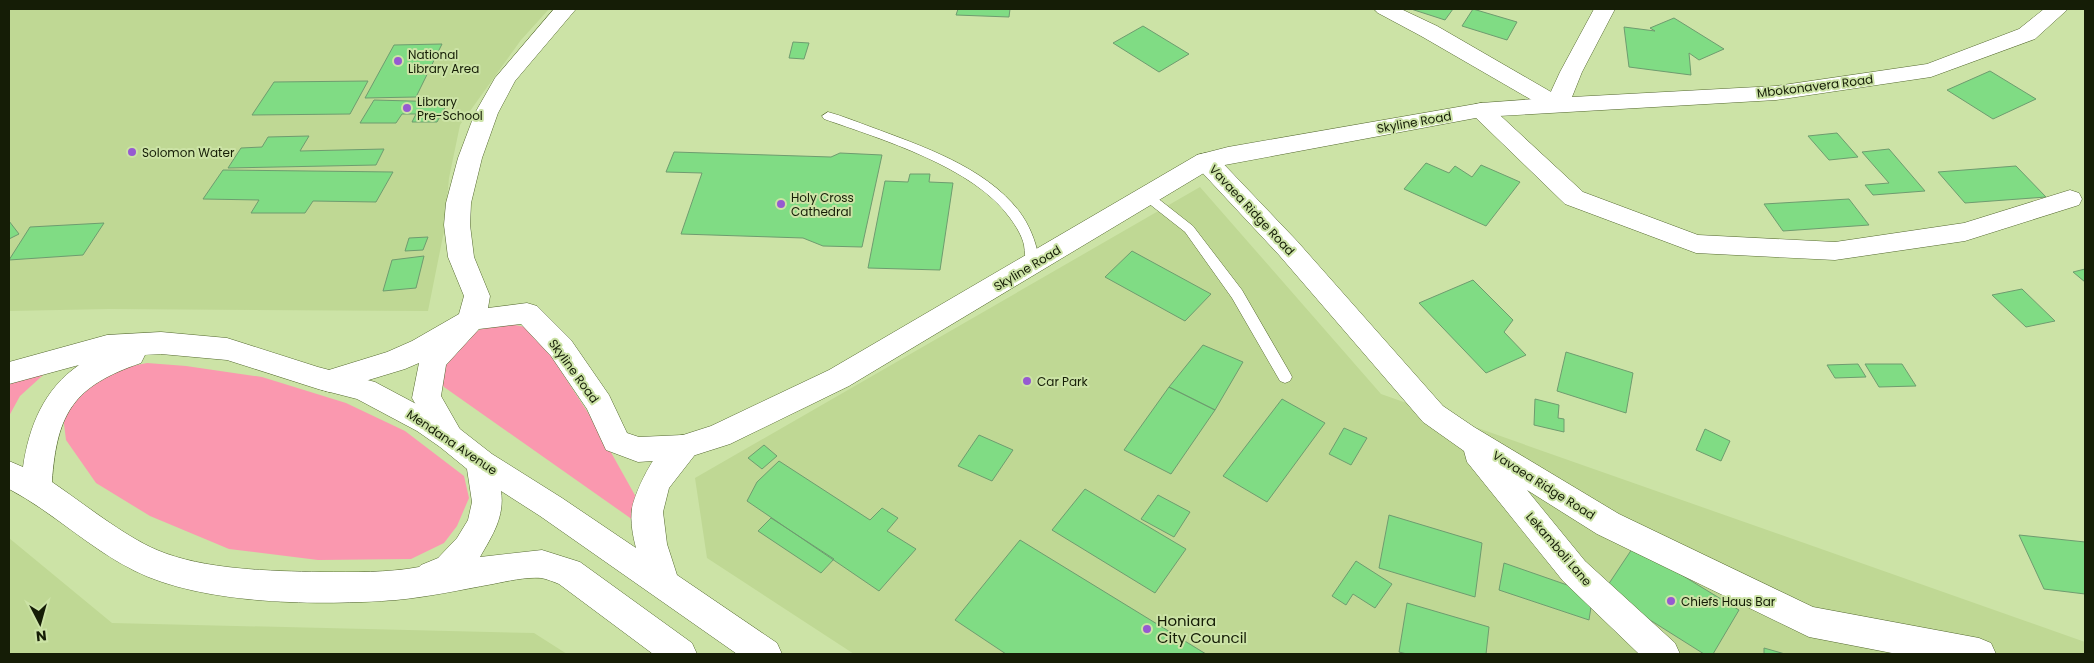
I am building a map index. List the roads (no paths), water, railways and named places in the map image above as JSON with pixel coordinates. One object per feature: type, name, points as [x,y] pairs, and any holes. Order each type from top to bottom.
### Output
[{"type":"street","points":[[450,438],[437,413],[426,398],[432,361],[470,320],[477,296],[463,270],[457,241],[458,214],[474,142],[489,108],[505,80],[565,9]]},
{"type":"street","points":[[1385,9],[1429,31],[1557,105],[1571,72],[1604,9]]},
{"type":"street","name":"Mbokonavera Road","points":[[1557,105],[1776,93],[1931,70],[2027,34],[2057,9]]},
{"type":"street","name":"Skyline Road","points":[[470,320],[527,313],[561,348],[598,403],[616,441],[638,450],[683,447],[720,435],[839,378],[1206,161],[1228,155],[1481,110],[1557,105]]},
{"type":"street","points":[[1481,110],[1574,198],[1696,244],[1835,251],[1965,232],[2070,199]]},
{"type":"street","name":"Vavaea Ridge Road","points":[[1206,161],[1288,248],[1433,414],[1464,436],[1608,524],[1809,622],[1979,654]]},
{"type":"street","points":[[329,381],[394,361],[422,349],[470,320]]},
{"type":"street","points":[[161,343],[89,372],[67,388],[51,413],[39,455],[22,481],[147,561],[187,574],[263,586],[360,587],[408,584],[514,566],[542,564],[569,572],[680,654]]},
{"type":"street","name":"Mendana Avenue","points":[[9,373],[107,346],[161,343],[227,349],[364,390],[383,398],[450,438],[480,464],[552,507],[765,654]]},
{"type":"street","name":"Lekamboli Lane","points":[[1464,436],[1574,571],[1663,654]]},
{"type":"street","points":[[664,584],[649,543],[646,512],[653,487],[668,463],[683,447]]},
{"type":"street","points":[[408,584],[449,569],[473,539],[482,523],[487,502],[480,464]]},
{"type":"lane","points":[[828,116],[934,155],[994,192],[1016,217],[1029,238],[1033,264]]},
{"type":"lane","points":[[1146,196],[1188,229],[1237,294],[1285,377]]},
{"type":"place","name":"National Library Area","points":[[398,61]]},
{"type":"place","name":"Library Pre-School","points":[[407,108]]},
{"type":"place","name":"Solomon Water","points":[[132,152]]},
{"type":"place","name":"Holy Cross Cathedral","points":[[781,204]]},
{"type":"place","name":"Car Park","points":[[1027,381]]},
{"type":"place","name":"Chiefs Haus Bar","points":[[1671,601]]},
{"type":"place","name":"Honiara City Council","points":[[1147,629]]}]
